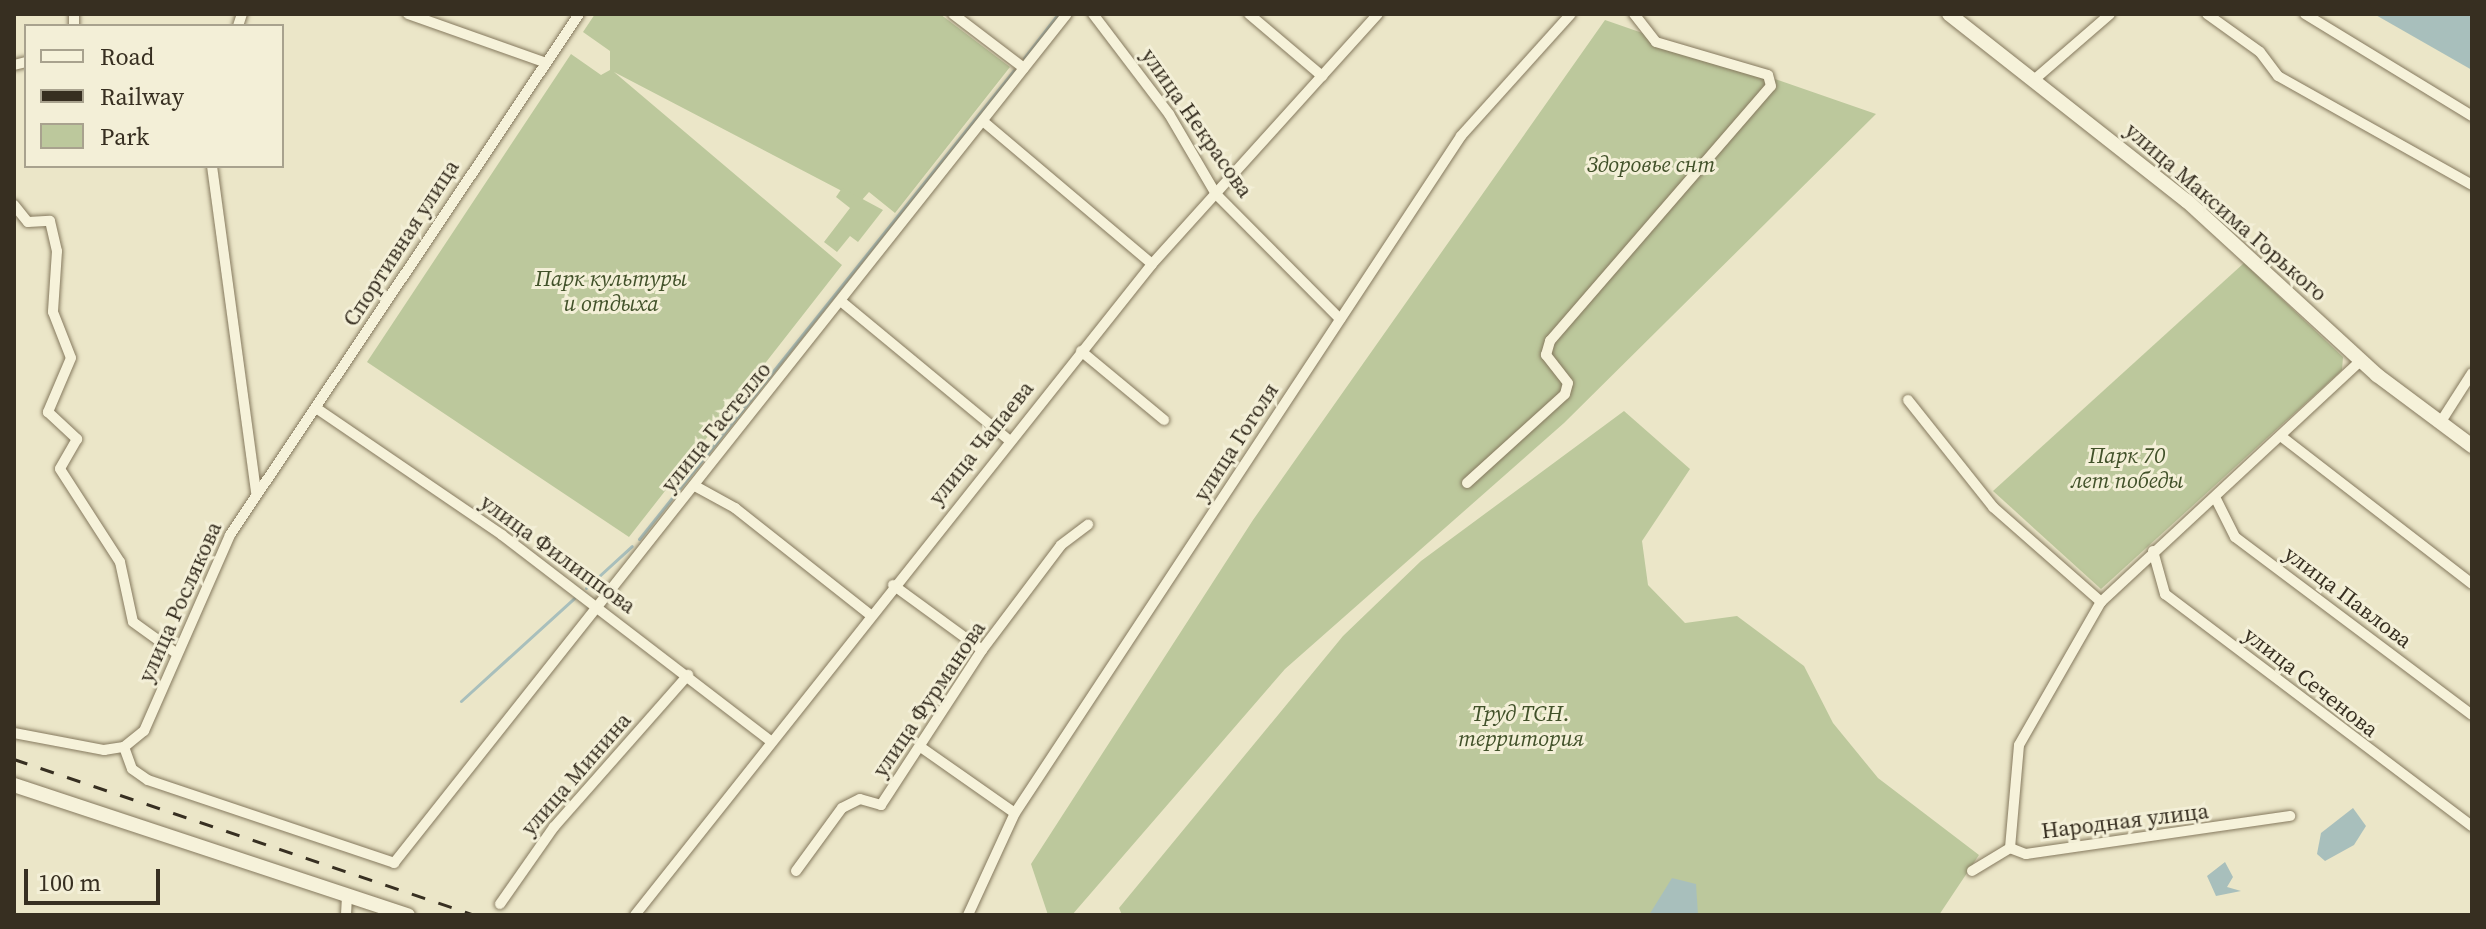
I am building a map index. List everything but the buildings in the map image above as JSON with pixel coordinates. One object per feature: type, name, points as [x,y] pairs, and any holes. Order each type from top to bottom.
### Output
[{"type":"street","points":[[408,14],[546,63]]},
{"type":"street","name":"Спортивная улица","points":[[256,493],[579,14]]},
{"type":"street","points":[[953,14],[1024,68]]},
{"type":"street","name":"улица Гастелло","points":[[124,747],[132,769],[148,780],[394,863],[595,604],[695,486],[1067,14]]},
{"type":"street","name":"улица Некрасова","points":[[1093,14],[1163,105],[1216,194],[1340,319]]},
{"type":"street","points":[[1249,14],[1322,76]]},
{"type":"street","name":"улица Чапаева","points":[[635,915],[869,614],[1152,264],[1378,14]]},
{"type":"street","name":"улица Гоголя","points":[[968,915],[1015,813],[1340,319],[1480,111],[1571,14]]},
{"type":"street","points":[[1467,483],[1565,394],[1568,383],[1546,355],[1550,341],[1771,86],[1768,75],[1656,42],[1634,14]]},
{"type":"street","name":"улица Максима Горького","points":[[1949,14],[2187,201],[2360,361],[2472,446]]},
{"type":"street","points":[[2035,79],[2110,14]]},
{"type":"street","points":[[2207,14],[2260,52],[2278,76],[2472,185]]},
{"type":"street","points":[[2305,14],[2472,116]]},
{"type":"street","points":[[984,122],[1152,264]]},
{"type":"street","points":[[212,168],[256,493]]},
{"type":"street","points":[[14,205],[31,223],[50,221],[57,251],[54,320],[71,358],[48,412],[77,439],[60,469],[120,562],[133,622],[176,653]]},
{"type":"street","points":[[842,302],[1009,440]]},
{"type":"street","points":[[1081,351],[1164,420]]},
{"type":"street","points":[[2010,848],[2019,745],[2101,602],[2153,551],[2282,437],[2360,361]]},
{"type":"street","points":[[2440,423],[2472,373]]},
{"type":"street","points":[[1908,400],[1993,507],[2101,602]]},
{"type":"street","name":"улица Филиппова","points":[[316,408],[595,604],[770,741]]},
{"type":"street","points":[[2282,437],[2472,584]]},
{"type":"street","points":[[253,459],[278,460]]},
{"type":"street","points":[[695,486],[735,508],[869,614]]},
{"type":"street","name":"улица Рослякова","points":[[124,747],[150,721],[176,653],[256,493]]},
{"type":"street","name":"улица Павлова","points":[[2215,497],[2235,537],[2472,715]]},
{"type":"street","name":"улица Фурманова","points":[[796,871],[832,818],[860,799],[881,805],[922,748],[982,650],[1061,545],[1088,525]]},
{"type":"street","name":"улица Сеченова","points":[[2153,551],[2165,594],[2472,826]]},
{"type":"street","points":[[893,585],[982,650]]},
{"type":"street","name":"улица Минина","points":[[500,904],[546,837],[688,675]]},
{"type":"street","points":[[14,733],[82,749],[124,747]]},
{"type":"street","points":[[922,748],[1015,813]]},
{"type":"street","points":[[14,785],[408,915]]},
{"type":"street","name":"Народная улица","points":[[1972,871],[2010,848],[2026,854],[2290,816]]},
{"type":"street","points":[[346,915],[347,897]]},
{"type":"green space","name":"Парк культуры и отдыха","points":[[595,14],[940,14],[1010,67],[895,213],[869,192],[861,201],[614,72],[842,265],[629,537],[367,362],[571,54],[601,75],[610,70],[610,51],[583,32]]},
{"type":"green space","name":"Здоровье снт","points":[[1605,20],[1876,114],[1564,423],[1285,669],[1072,915],[1048,915],[1031,864],[1253,520]]},
{"type":"green space","points":[[842,188],[883,210],[858,242],[850,236],[837,252],[824,242],[850,208],[836,197]]},
{"type":"green space","name":"Парк 70 лет победы","points":[[2244,263],[2343,357],[2342,370],[2101,589],[1993,491]]},
{"type":"green space","name":"Труд ТСН. территория","points":[[1624,411],[1690,469],[1642,541],[1648,585],[1685,623],[1737,616],[1804,666],[1833,723],[1878,778],[1979,855],[1939,915],[1122,915],[1119,908],[1343,636],[1421,561]]},
{"type":"water","points":[[2374,14],[2472,14],[2472,70]]},
{"type":"water","points":[[2353,808],[2366,826],[2354,845],[2325,861],[2317,854],[2321,833]]},
{"type":"water","points":[[2225,862],[2233,877],[2227,887],[2241,891],[2216,896],[2207,876]]},
{"type":"water","points":[[1672,878],[1696,884],[1698,915],[1649,915]]},
{"type":"waterway","points":[[1024,58],[1058,14]]},
{"type":"waterway","points":[[639,539],[1014,70]]},
{"type":"waterway","points":[[586,588],[632,546]]},
{"type":"waterway","points":[[461,701],[574,598]]},
{"type":"railway","points":[[14,759],[475,915]]}]
